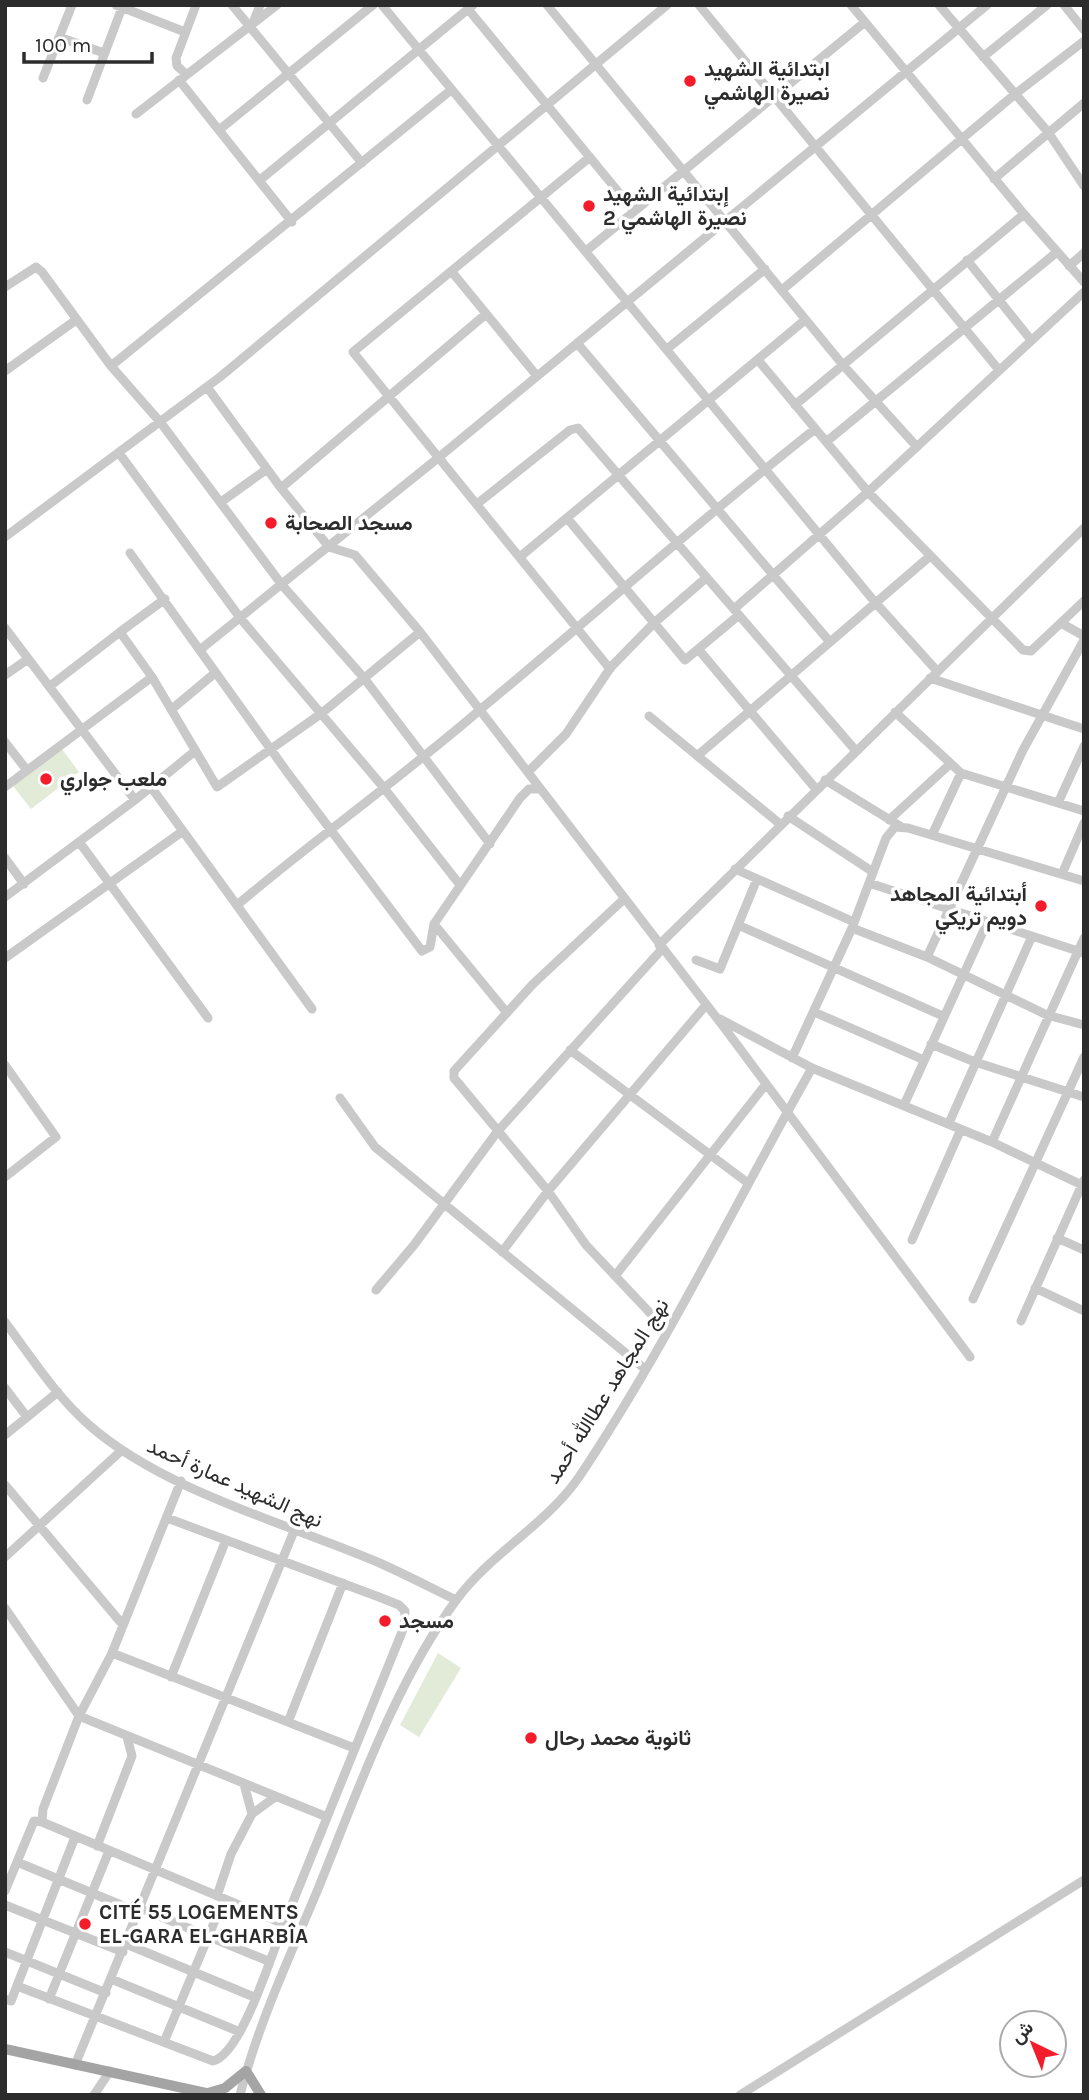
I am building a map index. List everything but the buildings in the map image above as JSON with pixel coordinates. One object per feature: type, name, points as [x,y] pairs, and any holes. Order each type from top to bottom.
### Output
[{"type":"main road","points":[[5,2049],[211,2094],[226,2088],[246,2071],[261,2095]]},
{"type":"street","points":[[43,78],[72,5]]},
{"type":"street","points":[[196,5],[175,62],[182,77],[219,130],[292,222]]},
{"type":"street","points":[[232,5],[362,163]]},
{"type":"street","points":[[251,26],[260,5]]},
{"type":"street","points":[[136,114],[277,5]]},
{"type":"street","points":[[219,130],[373,5]]},
{"type":"street","points":[[382,5],[934,675],[1041,716],[1084,729]]},
{"type":"street","points":[[5,537],[207,387],[667,5]]},
{"type":"street","points":[[699,5],[775,94],[999,370]]},
{"type":"street","points":[[851,5],[994,179],[1084,282]]},
{"type":"street","points":[[939,5],[1048,132],[1084,186]]},
{"type":"street","points":[[201,649],[438,458],[987,5]]},
{"type":"street","points":[[983,57],[1047,5]]},
{"type":"street","points":[[1064,5],[1084,30]]},
{"type":"street","points":[[87,100],[120,6],[186,32]]},
{"type":"street","points":[[260,180],[470,7],[634,211]]},
{"type":"street","points":[[551,7],[805,320],[917,447]]},
{"type":"street","points":[[586,251],[865,22]]},
{"type":"street","points":[[59,37],[104,53]]},
{"type":"street","points":[[782,290],[1014,95],[1084,41]]},
{"type":"street","points":[[111,366],[292,222],[451,90]]},
{"type":"street","points":[[994,179],[1084,103]]},
{"type":"street","points":[[590,157],[353,352],[610,669]]},
{"type":"street","points":[[795,405],[1024,214]]},
{"type":"street","points":[[826,442],[1057,252]]},
{"type":"street","points":[[1069,266],[1084,253]]},
{"type":"street","points":[[967,260],[1000,297],[1031,340]]},
{"type":"street","points":[[5,287],[36,267],[111,366],[161,423],[282,585],[364,678],[425,755],[490,844]]},
{"type":"street","points":[[667,349],[765,269]]},
{"type":"street","points":[[452,272],[537,376]]},
{"type":"street","points":[[567,519],[685,660],[699,650],[772,575],[868,492],[1084,292]]},
{"type":"street","points":[[281,488],[486,314]]},
{"type":"street","points":[[5,371],[76,320]]},
{"type":"street","points":[[521,556],[805,320]]},
{"type":"street","points":[[577,343],[829,641]]},
{"type":"street","points":[[758,360],[868,492],[1026,652],[1031,651],[1084,601]]},
{"type":"street","points":[[207,387],[281,488],[329,547],[355,555],[419,632],[715,1016],[970,1357]]},
{"type":"street","points":[[477,504],[575,428],[582,431],[856,751]]},
{"type":"street","points":[[237,905],[329,828],[480,711],[675,542],[815,429]]},
{"type":"street","points":[[119,453],[242,618],[384,788],[460,885]]},
{"type":"street","points":[[221,502],[267,469]]},
{"type":"street","points":[[376,1290],[444,1205],[497,1132],[660,947],[788,816],[992,617],[1082,535]]},
{"type":"street","points":[[131,553],[271,750],[422,951],[430,947],[435,924],[520,798],[529,789],[540,789]]},
{"type":"street","points":[[697,756],[929,556]]},
{"type":"street","points":[[527,772],[566,734],[610,669],[654,623],[706,578]]},
{"type":"street","points":[[50,686],[164,599]]},
{"type":"street","points":[[927,957],[1041,716],[1084,638],[1061,623]]},
{"type":"street","points":[[5,628],[135,800]]},
{"type":"street","points":[[120,632],[152,677],[217,787],[322,713],[419,632]]},
{"type":"street","points":[[699,650],[816,789]]},
{"type":"street","points":[[5,675],[28,659]]},
{"type":"street","points":[[172,709],[215,673]]},
{"type":"street","points":[[5,787],[152,677]]},
{"type":"street","points":[[895,712],[949,765],[961,773],[1084,811]]},
{"type":"street","points":[[649,716],[780,824]]},
{"type":"street","points":[[5,742],[26,769]]},
{"type":"street","points":[[1058,803],[1084,746]]},
{"type":"street","points":[[5,897],[80,843],[195,751]]},
{"type":"street","points":[[889,820],[949,765]]},
{"type":"street","points":[[932,835],[961,773]]},
{"type":"street","points":[[825,780],[900,826],[1084,881]]},
{"type":"street","points":[[151,786],[312,1009]]},
{"type":"street","points":[[788,816],[873,872]]},
{"type":"street","points":[[1062,874],[1084,823]]},
{"type":"street","points":[[792,1058],[853,925],[889,833],[900,826]]},
{"type":"street","points":[[5,958],[183,831]]},
{"type":"street","points":[[80,843],[208,1018]]},
{"type":"street","points":[[5,859],[24,884]]},
{"type":"street","points":[[735,869],[1047,1015],[1084,1025]]},
{"type":"street","points":[[696,960],[720,970],[757,878]]},
{"type":"street","points":[[869,883],[950,912],[1081,952]]},
{"type":"street","points":[[624,899],[533,985],[454,1071],[458,1084],[548,1191],[586,1245],[667,1331]]},
{"type":"street","points":[[904,1105],[987,923]]},
{"type":"street","points":[[435,924],[508,1013]]},
{"type":"street","points":[[738,925],[943,1016]]},
{"type":"street","points":[[948,1124],[1032,936]]},
{"type":"street","points":[[992,1142],[1047,1015],[1081,952],[1084,938]]},
{"type":"street","points":[[502,1252],[548,1191],[706,1005]]},
{"type":"street","points":[[814,1012],[924,1060]]},
{"type":"street","points":[[715,1016],[812,1068],[992,1142],[1083,1183],[1021,1321]]},
{"type":"street","points":[[931,1044],[975,1062],[1084,1097]]},
{"type":"street","points":[[570,1050],[748,1182]]},
{"type":"street","points":[[973,1299],[1084,1057]]},
{"type":"street","points":[[5,1177],[56,1137],[6,1066]]},
{"type":"street","name":"نهج المجاهد عطاالله أحمد","points":[[240,2095],[246,2071],[372,1758],[404,1691],[456,1600],[480,1572],[544,1516],[577,1480],[667,1331],[812,1068]]},
{"type":"street","points":[[615,1276],[766,1084]]},
{"type":"street","points":[[340,1098],[375,1147],[645,1369]]},
{"type":"street","points":[[912,1240],[961,1129]]},
{"type":"street","points":[[1057,1238],[1084,1250]]},
{"type":"street","points":[[1035,1288],[1084,1311]]},
{"type":"street","name":"نهج الشهيد عمارة أحمد","points":[[5,1322],[58,1392],[89,1425],[122,1450],[181,1481],[294,1531],[376,1561],[456,1600]]},
{"type":"street","points":[[5,1388],[27,1417]]},
{"type":"street","points":[[5,1435],[58,1392]]},
{"type":"street","points":[[5,1557],[122,1450]]},
{"type":"street","points":[[42,1822],[43,1809],[79,1716],[112,1653],[181,1481]]},
{"type":"street","points":[[5,1485],[123,1625]]},
{"type":"street","points":[[17,1986],[213,2061],[229,2050],[240,2032],[407,1616],[399,1605],[167,1518]]},
{"type":"street","points":[[75,2064],[97,2017],[294,1531]]},
{"type":"street","points":[[171,1676],[226,1540]]},
{"type":"street","points":[[288,1722],[343,1583]]},
{"type":"street","points":[[5,1608],[79,1716],[327,1817]]},
{"type":"street","points":[[112,1653],[354,1748]]},
{"type":"street","points":[[97,1846],[132,1756],[127,1737]]},
{"type":"street","points":[[132,1756],[153,1748]]},
{"type":"street","points":[[244,1784],[251,1814]]},
{"type":"street","points":[[164,2042],[208,1937],[231,1854],[251,1814],[275,1797]]},
{"type":"street","points":[[5,1891],[34,1821],[42,1822],[284,1924]]},
{"type":"street","points":[[5,1999],[11,2001],[75,1837]]},
{"type":"street","points":[[49,1998],[109,1851]]},
{"type":"street","points":[[18,1862],[268,1961]]},
{"type":"street","points":[[740,2095],[1084,1880]]},
{"type":"street","points":[[5,1905],[76,1933],[193,1971],[254,1997]]},
{"type":"street","points":[[5,1952],[106,1993]]},
{"type":"street","points":[[111,1979],[240,2032]]},
{"type":"street","points":[[94,2095],[110,2071]]},
{"type":"green space","name":"ملعب جواري","points":[[62,749],[79,772],[31,809],[13,786]]},
{"type":"green space","points":[[438,1653],[461,1668],[419,1737],[400,1725]]},
{"type":"place","name":"ابتدائية الشهيد نصيرة الهاشمي","points":[[690,81]]},
{"type":"place","name":"إبتدائية الشهيد نصيرة الهاشمي 2","points":[[589,206]]},
{"type":"place","name":"مسجد الصحابة","points":[[271,523]]},
{"type":"place","name":"ملعب جواري","points":[[46,779]]},
{"type":"place","name":"أبتدائية المجاهد دويم تريكي","points":[[1041,906]]},
{"type":"place","name":"مسجد","points":[[385,1621]]},
{"type":"place","name":"ثانوية محمد رحال","points":[[531,1738]]},
{"type":"place","name":"CITÉ 55 LOGEMENTS EL-GARA EL-GHARBÎA","points":[[85,1924]]}]
